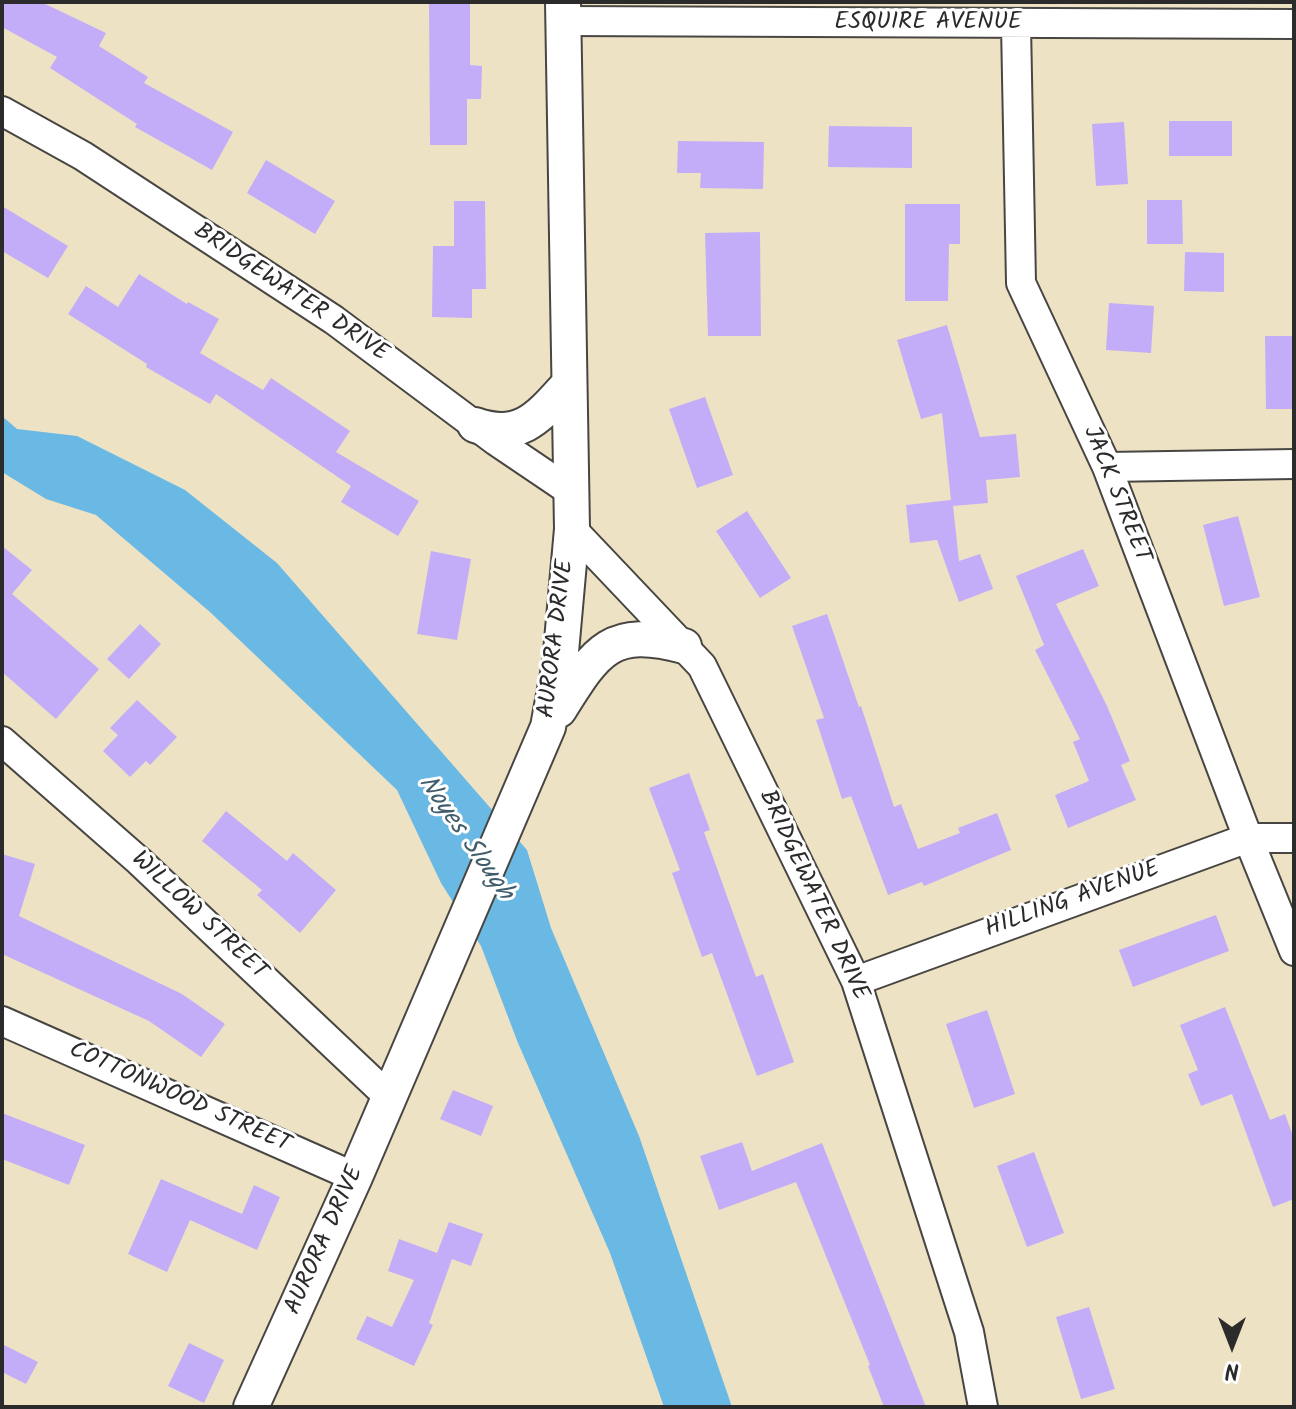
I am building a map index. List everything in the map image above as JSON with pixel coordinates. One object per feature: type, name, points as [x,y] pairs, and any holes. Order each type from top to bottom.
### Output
[{"type":"street","name":"ESQUIRE AVENUE","points":[[562,12],[1016,25],[1294,24]]},
{"type":"street","name":"AURORA DRIVE","points":[[251,1407],[355,1177],[548,727],[560,663],[572,529],[562,12]]},
{"type":"street","name":"JACK STREET","points":[[1016,25],[1021,283],[1107,467],[1294,951]]},
{"type":"street","name":"BRIDGEWATER DRIVE","points":[[2,111],[83,156],[334,320],[570,491]]},
{"type":"street","points":[[475,425],[492,431],[515,430],[538,418],[567,386]]},
{"type":"street","points":[[1107,467],[1294,464]]},
{"type":"street","name":"BRIDGEWATER DRIVE","points":[[572,529],[702,666],[856,981],[969,1332],[983,1407]]},
{"type":"street","points":[[548,727],[589,662],[623,639],[658,639],[684,646]]},
{"type":"street","name":"WILLOW STREET","points":[[2,741],[139,861],[389,1097]]},
{"type":"street","name":"HILLING AVENUE","points":[[856,981],[1248,838],[1294,838]]},
{"type":"street","name":"COTTONWOOD STREET","points":[[2,1021],[355,1177]]},
{"type":"water","name":"Noyes Slough","points":[[2,416],[17,429],[77,436],[185,490],[277,563],[527,850],[551,928],[639,1136],[732,1407],[664,1407],[610,1253],[518,1043],[481,946],[441,883],[397,790],[210,612],[96,515],[46,499],[2,472]]},
{"type":"building","points":[[2,2],[41,2],[106,33],[99,46],[148,77],[144,83],[233,132],[212,170],[135,127],[137,124],[50,68],[57,57],[2,27]]},
{"type":"building","points":[[429,2],[470,2],[470,65],[482,66],[481,99],[467,99],[467,145],[430,145]]},
{"type":"building","points":[[1169,121],[1232,121],[1232,156],[1169,156]]},
{"type":"building","points":[[1124,122],[1128,184],[1096,186],[1092,124]]},
{"type":"building","points":[[829,126],[912,127],[912,168],[828,167]]},
{"type":"building","points":[[678,141],[764,142],[763,189],[700,188],[701,173],[677,173]]},
{"type":"building","points":[[266,160],[335,201],[315,234],[247,193]]},
{"type":"building","points":[[1147,200],[1182,200],[1183,244],[1147,244]]},
{"type":"building","points":[[454,201],[485,201],[486,289],[472,289],[472,318],[432,317],[433,246],[454,246]]},
{"type":"building","points":[[905,204],[960,204],[960,244],[949,244],[948,301],[905,301]]},
{"type":"building","points":[[2,206],[68,246],[48,278],[2,251]]},
{"type":"building","points":[[760,232],[761,336],[708,336],[705,233]]},
{"type":"building","points":[[1185,252],[1224,253],[1224,292],[1184,291]]},
{"type":"building","points":[[139,274],[187,304],[219,319],[200,353],[263,390],[271,378],[350,431],[336,452],[419,501],[398,536],[341,502],[351,486],[216,394],[210,404],[146,367],[147,364],[68,314],[86,286],[118,307]]},
{"type":"building","points":[[1109,303],[1154,306],[1151,353],[1106,350]]},
{"type":"building","points":[[947,325],[980,437],[1016,434],[1020,477],[986,480],[988,503],[953,506],[959,561],[980,554],[993,589],[959,602],[937,540],[910,543],[906,505],[951,500],[942,413],[921,419],[897,340]]},
{"type":"building","points":[[1265,336],[1294,336],[1294,409],[1266,409]]},
{"type":"building","points":[[705,397],[733,475],[697,488],[669,409]]},
{"type":"building","points":[[747,511],[791,578],[760,598],[716,531]]},
{"type":"building","points":[[1238,516],[1260,597],[1224,606],[1203,525]]},
{"type":"building","points":[[2,546],[32,570],[12,594],[99,669],[56,719],[2,672]]},
{"type":"building","points":[[1083,549],[1099,586],[1056,604],[1107,706],[1130,761],[1121,765],[1136,800],[1068,828],[1055,795],[1089,781],[1073,742],[1080,739],[1035,650],[1044,645],[1016,576]]},
{"type":"building","points":[[431,551],[471,559],[457,640],[417,634]]},
{"type":"building","points":[[827,614],[894,807],[901,804],[918,849],[960,833],[958,828],[997,813],[1011,850],[924,886],[922,882],[888,895],[851,796],[842,799],[816,720],[824,718],[792,626]]},
{"type":"building","points":[[140,624],[161,644],[129,679],[107,659]]},
{"type":"building","points":[[137,700],[177,737],[150,765],[146,761],[130,777],[103,751],[118,735],[110,728]]},
{"type":"building","points":[[689,773],[710,830],[704,832],[756,977],[763,974],[794,1062],[757,1076],[712,953],[702,957],[672,873],[680,870],[649,788]]},
{"type":"building","points":[[226,811],[287,861],[293,853],[336,890],[300,933],[257,895],[262,890],[202,841]]},
{"type":"building","points":[[2,854],[35,864],[19,916],[182,994],[225,1024],[201,1057],[149,1021],[2,954]]},
{"type":"building","points":[[1216,915],[1229,951],[1133,987],[1119,950]]},
{"type":"building","points":[[1225,1007],[1270,1120],[1285,1114],[1294,1139],[1294,1199],[1273,1207],[1232,1094],[1201,1106],[1188,1074],[1198,1070],[1180,1025]]},
{"type":"building","points":[[987,1010],[1015,1094],[974,1108],[946,1024]]},
{"type":"building","points":[[453,1090],[493,1106],[481,1136],[440,1119]]},
{"type":"building","points":[[2,1113],[85,1145],[69,1185],[2,1159]]},
{"type":"building","points":[[742,1142],[752,1171],[822,1143],[926,1407],[884,1407],[796,1182],[719,1210],[700,1156]]},
{"type":"building","points":[[1034,1152],[1064,1233],[1027,1247],[997,1166]]},
{"type":"building","points":[[161,1179],[242,1214],[254,1185],[280,1197],[257,1250],[190,1220],[167,1272],[128,1254]]},
{"type":"building","points":[[449,1222],[483,1234],[471,1266],[452,1259],[429,1323],[433,1325],[414,1366],[356,1339],[367,1316],[392,1327],[414,1280],[388,1271],[399,1239],[437,1253]]},
{"type":"building","points":[[1089,1307],[1115,1389],[1081,1399],[1056,1317]]},
{"type":"building","points":[[189,1343],[224,1360],[204,1403],[168,1386]]},
{"type":"building","points":[[2,1344],[38,1362],[26,1384],[2,1372]]}]
